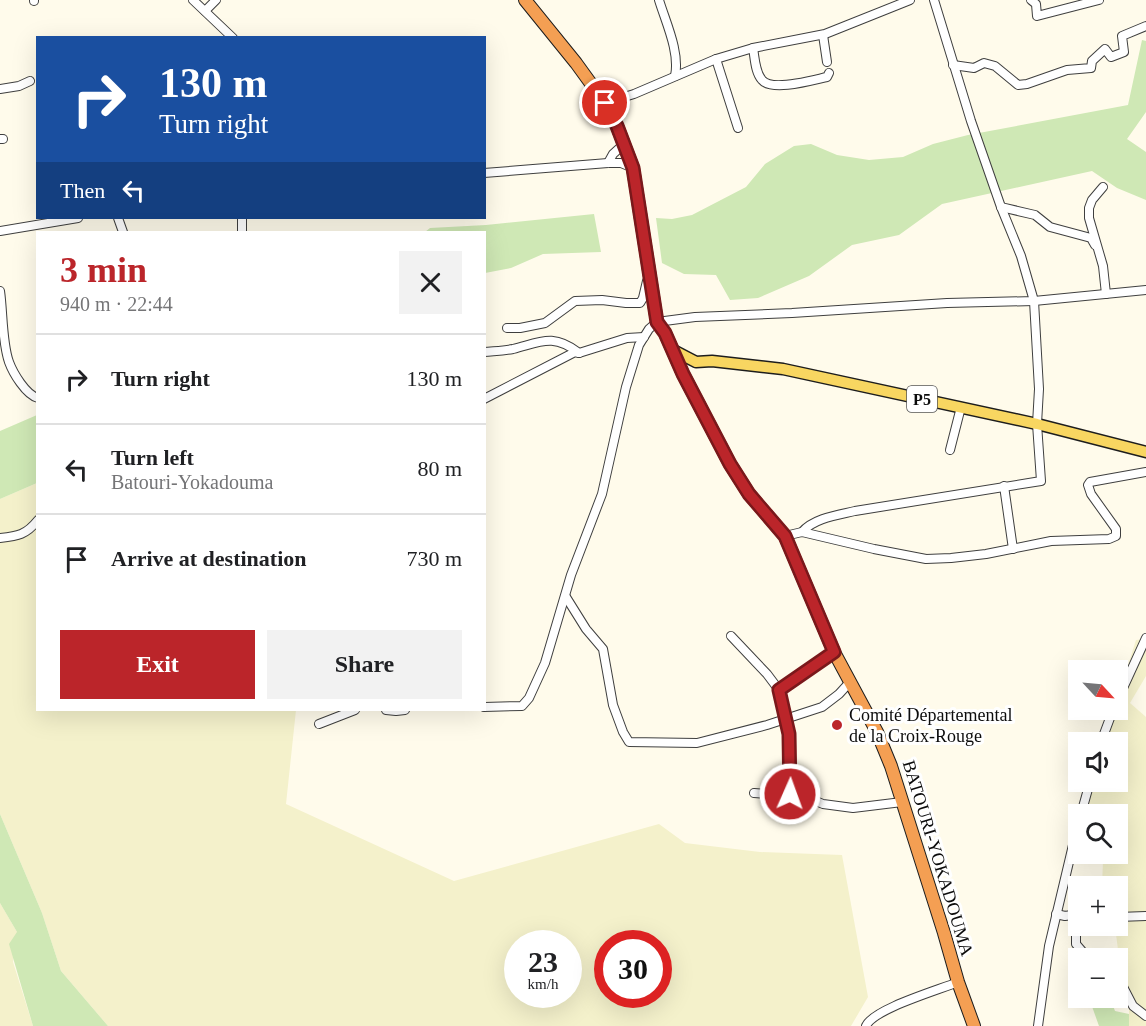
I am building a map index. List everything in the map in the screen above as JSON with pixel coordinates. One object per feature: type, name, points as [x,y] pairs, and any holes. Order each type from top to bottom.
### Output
[{"type":"highway","name":"BATOURI-YOKADOUMA","points":[[525,0],[605,103],[624,144],[633,168],[657,322],[665,333],[683,374],[740,480],[785,536],[834,652],[885,750],[974,1026]]},
{"type":"main road","name":"P5","points":[[673,350],[696,362],[722,362],[783,369],[1037,424],[1146,452]]},
{"type":"main road","points":[[683,374],[696,362]]},
{"type":"street","points":[[193,0],[231,36]]},
{"type":"street","points":[[205,11],[216,0]]},
{"type":"street","points":[[659,0],[679,72]]},
{"type":"street","points":[[605,103],[634,94],[679,72],[753,48],[823,35],[910,0]]},
{"type":"street","points":[[802,532],[819,521],[855,511],[1041,481],[1034,301],[1021,256],[1001,207],[953,65],[934,0]]},
{"type":"street","points":[[1031,0],[1036,4],[1037,16],[1099,0]]},
{"type":"street","points":[[953,65],[974,68],[984,63],[995,66],[1018,85],[1027,84],[1068,70],[1091,68],[1092,61],[1105,49],[1111,57],[1124,52],[1122,36],[1146,26]]},
{"type":"street","points":[[823,35],[827,62]]},
{"type":"street","points":[[753,48],[760,78],[771,86],[797,84],[827,77],[829,74]]},
{"type":"street","points":[[716,60],[738,128]]},
{"type":"street","points":[[0,89],[19,86],[30,81]]},
{"type":"street","points":[[608,163],[613,154],[624,144]]},
{"type":"street","points":[[486,173],[608,163],[621,163],[633,168]]},
{"type":"street","points":[[1103,187],[1092,200],[1089,218],[1103,266],[1106,294]]},
{"type":"street","points":[[1001,207],[1035,215],[1050,227],[1091,238],[1099,250]]},
{"type":"street","points":[[0,231],[45,220],[62,219]]},
{"type":"street","points":[[507,328],[546,323],[574,301],[602,300],[640,303],[646,281],[651,278]]},
{"type":"street","points":[[486,707],[518,707],[525,703],[545,663],[579,554],[602,494],[626,387],[639,345],[649,329],[657,322],[695,316],[792,313],[919,304],[1034,301],[1146,290]]},
{"type":"street","points":[[0,291],[2,329],[9,362],[24,388],[30,395],[36,397]]},
{"type":"street","points":[[486,398],[575,352],[579,353],[627,338],[644,337]]},
{"type":"street","points":[[486,352],[507,350],[549,340],[562,342],[579,353]]},
{"type":"street","points":[[950,450],[961,407]]},
{"type":"street","points":[[785,536],[802,532],[926,559],[951,558],[1051,541],[1114,538],[1116,529],[1091,494],[1088,485],[1090,482],[1146,472]]},
{"type":"street","points":[[1004,486],[1013,549]]},
{"type":"street","points":[[0,538],[18,536],[31,530],[36,523]]},
{"type":"street","points":[[566,597],[586,630],[603,649],[612,705],[629,742],[697,743],[787,719],[822,707],[850,682]]},
{"type":"street","points":[[730,636],[767,674],[779,690],[787,719],[790,744],[790,794]]},
{"type":"street","points":[[1128,681],[1144,651],[1146,638]]},
{"type":"street","points":[[779,690],[834,652]]},
{"type":"street","points":[[320,724],[352,711]]},
{"type":"street","points":[[754,794],[790,794],[823,804],[853,808],[902,802]]},
{"type":"street","points":[[1038,1026],[1046,963],[1068,864]]},
{"type":"street","points":[[1056,914],[1068,916]]},
{"type":"street","points":[[1128,917],[1146,916]]},
{"type":"street","points":[[866,1026],[869,1020],[886,1010],[958,982]]},
{"type":"street","points":[[1128,996],[1133,1006],[1146,1016]]},
{"type":"shaded area","points":[[36,483],[36,711],[296,711],[286,804],[454,881],[659,824],[685,843],[760,852],[842,855],[868,997],[851,1026],[108,1026],[61,971],[42,913],[0,814],[0,499]]},
{"type":"shaded area","points":[[1146,639],[1146,676],[1130,703],[1146,717],[1146,1026],[1129,1026],[1128,948],[1118,948],[1116,936],[1128,936],[1128,876],[1102,876],[1103,864],[1128,864],[1128,804],[1086,804],[1089,792],[1128,792],[1128,732],[1106,732],[1110,720],[1128,720],[1128,665],[1136,640]]},
{"type":"shaded area","points":[[0,903],[17,932],[13,962],[33,1026],[0,1026]]},
{"type":"green space","points":[[1142,40],[1146,41],[1146,112],[1127,139],[1146,152],[1146,200],[1117,188],[1092,171],[942,204],[899,235],[852,245],[809,276],[758,298],[730,300],[716,275],[684,274],[662,263],[656,218],[672,219],[692,215],[746,187],[765,164],[794,146],[811,144],[837,155],[869,160],[903,157],[933,144],[968,135],[1128,105]]},
{"type":"green space","points":[[594,214],[601,252],[543,254],[511,268],[486,273],[486,231],[426,231],[430,228]]},
{"type":"green space","points":[[36,415],[36,483],[0,499],[0,431]]},
{"type":"green space","points":[[0,814],[42,913],[61,971],[108,1026],[33,1026],[9,944],[17,932],[0,903]]},
{"type":"green space","points":[[1093,1008],[1114,1008],[1115,1011],[1129,1014],[1129,1026],[1099,1026]]},
{"type":"place","name":"Comité Départemental de la Croix-Rouge","points":[[837,725]]},
{"type":"route","points":[[605,103],[617,126],[633,168],[657,322],[665,333],[683,374],[730,464],[749,494],[785,536],[834,652],[779,690],[789,734],[790,794]]}]
